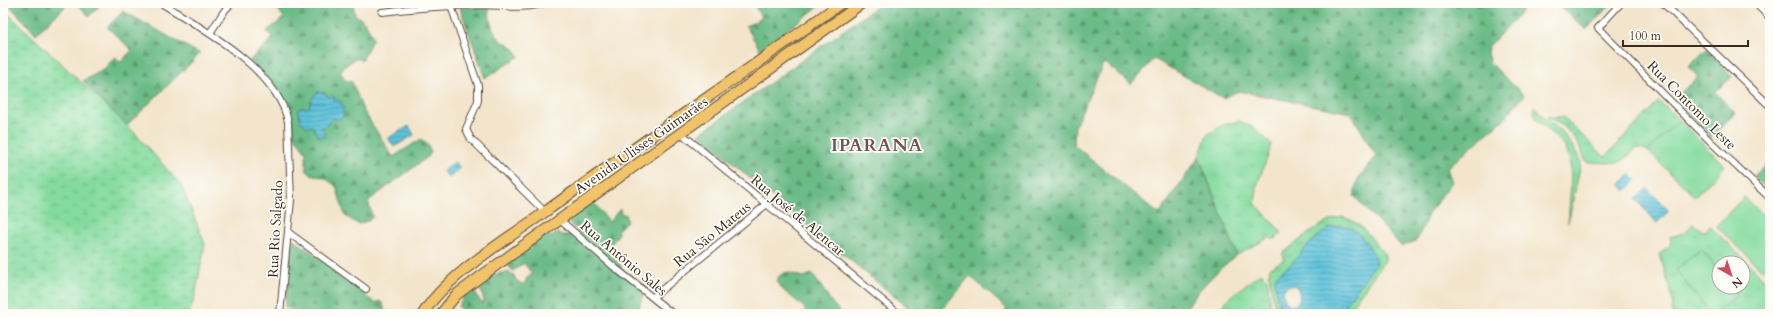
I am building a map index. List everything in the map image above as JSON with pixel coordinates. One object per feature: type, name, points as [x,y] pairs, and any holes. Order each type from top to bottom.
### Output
[{"type":"main road","name":"Avenida Ulisses Guimarães","points":[[423,314],[444,287],[468,267],[611,164],[841,3]]},
{"type":"main road","name":"Avenida Ulisses Guimarães","points":[[441,314],[456,295],[862,3]]},
{"type":"main road","points":[[611,164],[620,177]]},
{"type":"street","name":"Rua Rio Salgado","points":[[161,3],[210,33],[240,56],[260,74],[280,100],[285,110],[288,122],[291,200],[280,314]]},
{"type":"street","points":[[210,33],[225,10],[232,3]]},
{"type":"street","points":[[382,12],[451,4],[534,7],[545,3]]},
{"type":"street","name":"Rua Contomo Leste","points":[[1621,3],[1598,28],[1712,143],[1770,198]]},
{"type":"street","points":[[1663,3],[1770,106]]},
{"type":"street","points":[[1755,3],[1770,18]]},
{"type":"street","points":[[451,4],[479,90],[476,107],[467,126],[467,132],[471,139],[545,212]]},
{"type":"street","name":"Rua José de Alencar","points":[[681,133],[899,314]]},
{"type":"street","name":"Rua São Mateus","points":[[653,297],[767,204]]},
{"type":"street","name":"Rua Antônio Sales","points":[[560,220],[614,267],[673,314]]},
{"type":"street","points":[[289,233],[366,289]]},
{"type":"green space","points":[[7,3],[69,3],[36,34]]},
{"type":"green space","points":[[77,3],[103,3],[89,16]]},
{"type":"green space","points":[[274,3],[353,3],[355,15],[364,22],[373,38],[362,60],[355,58],[340,71],[345,80],[352,82],[363,110],[393,157],[421,139],[427,144],[431,151],[429,156],[368,201],[373,217],[367,221],[358,224],[345,216],[336,186],[325,178],[310,174],[306,170],[306,152],[296,139],[286,107],[279,94],[249,61],[273,38],[267,31],[284,18]]},
{"type":"green space","points":[[753,3],[823,3],[760,50],[746,26],[762,18]]},
{"type":"green space","points":[[882,3],[1530,3],[1488,47],[1487,53],[1490,63],[1524,95],[1504,119],[1447,168],[1452,182],[1429,213],[1417,240],[1402,247],[1354,196],[1357,181],[1376,156],[1351,113],[1239,91],[1223,98],[1154,59],[1131,84],[1104,62],[1075,126],[1074,145],[1159,214],[1199,157],[1237,255],[1207,282],[1194,297],[1183,314],[1003,314],[1007,309],[970,276],[938,314],[916,314],[745,174],[699,134]]},
{"type":"green space","points":[[1557,3],[1612,3],[1586,30]]},
{"type":"green space","points":[[489,7],[490,22],[496,34],[502,42],[509,44],[520,56],[485,78],[460,8]]},
{"type":"green space","points":[[3,9],[133,131],[181,185],[205,244],[195,296],[189,314],[3,314]]},
{"type":"green space","points":[[123,11],[200,54],[126,126],[83,81],[103,70],[115,57],[121,62],[132,50],[107,27]]},
{"type":"green space","points":[[1707,49],[1732,77],[1715,92],[1735,113],[1711,138],[1675,98],[1698,77],[1688,66]]},
{"type":"green space","points":[[1659,101],[1679,120],[1648,151],[1638,148],[1635,149],[1625,159],[1617,162],[1586,162],[1576,141],[1566,129],[1554,120],[1547,117],[1563,117],[1605,157]]},
{"type":"green space","points":[[1535,106],[1543,117],[1562,132],[1576,152],[1581,163],[1568,223],[1571,185],[1569,157],[1566,149],[1557,138],[1536,118],[1534,112]]},
{"type":"green space","points":[[1679,120],[1725,166],[1695,197],[1648,151]]},
{"type":"green space","points":[[1239,121],[1255,128],[1271,144],[1258,182],[1255,203],[1282,233],[1273,240],[1270,237],[1237,255],[1199,157],[1207,135],[1223,125]]},
{"type":"green space","points":[[1770,161],[1770,194],[1754,176]]},
{"type":"green space","points":[[1744,197],[1770,222],[1770,264],[1763,271],[1751,260],[1751,255],[1746,255],[1716,226]]},
{"type":"green space","points":[[591,199],[609,222],[620,209],[621,214],[625,214],[627,221],[617,231],[619,233],[608,249],[609,254],[621,265],[621,270],[649,288],[642,298],[638,311],[634,314],[465,314],[458,306],[463,299],[462,295],[468,290],[474,291],[482,304],[484,301],[482,293],[477,285],[488,275],[505,272],[513,274],[516,280],[524,285],[527,278],[532,274],[524,263],[513,271],[507,265],[541,237],[547,234],[551,237],[557,233],[568,235],[570,233],[579,232],[577,228],[573,227],[569,222],[571,217]]},
{"type":"green space","points":[[1342,217],[1349,219],[1366,232],[1385,255],[1385,260],[1346,314],[1339,314],[1377,262],[1311,242],[1291,264],[1276,276],[1275,281],[1280,314],[1276,314],[1269,275],[1270,268],[1285,259],[1282,254],[1317,227],[1333,219]]},
{"type":"green space","points":[[1693,224],[1703,231],[1710,226],[1740,255],[1711,255],[1711,295],[1751,295],[1751,266],[1767,282],[1770,279],[1770,314],[1672,314],[1673,301],[1660,254],[1671,244],[1670,237],[1684,233]]},
{"type":"green space","points":[[293,239],[340,273],[348,283],[352,282],[357,288],[361,289],[363,294],[369,299],[375,303],[380,301],[383,304],[385,312],[383,314],[295,314],[290,309],[285,308],[289,263]]},
{"type":"green space","points":[[1701,249],[1711,261],[1711,295],[1738,295],[1714,314],[1711,314],[1676,270]]},
{"type":"green space","points":[[787,272],[803,277],[812,274],[833,305],[842,314],[805,314],[805,308],[783,290],[777,281],[779,276]]},
{"type":"green space","points":[[1261,273],[1267,279],[1272,314],[1215,314],[1230,297]]},
{"type":"water","points":[[317,92],[324,93],[329,97],[332,95],[335,98],[333,100],[339,100],[343,107],[343,117],[339,120],[333,118],[326,126],[321,128],[325,132],[324,135],[318,137],[313,126],[307,127],[302,123],[298,111],[300,108],[309,108],[311,101]]},
{"type":"water","points":[[409,126],[414,135],[394,147],[388,138]]},
{"type":"water","points":[[455,162],[460,168],[449,178],[443,171]]},
{"type":"water","points":[[1631,174],[1637,180],[1626,191],[1620,184]]},
{"type":"water","points":[[1647,188],[1669,211],[1657,223],[1636,199]]},
{"type":"water","points":[[1342,225],[1355,231],[1372,251],[1375,265],[1339,314],[1280,314],[1275,281],[1276,276],[1291,264],[1311,242],[1329,228]],"holes":[[[1290,285],[1296,286],[1300,298],[1298,303],[1292,306],[1285,301],[1283,291]]]},
{"type":"district","name":"IPARANA","points":[[877,145]]}]
